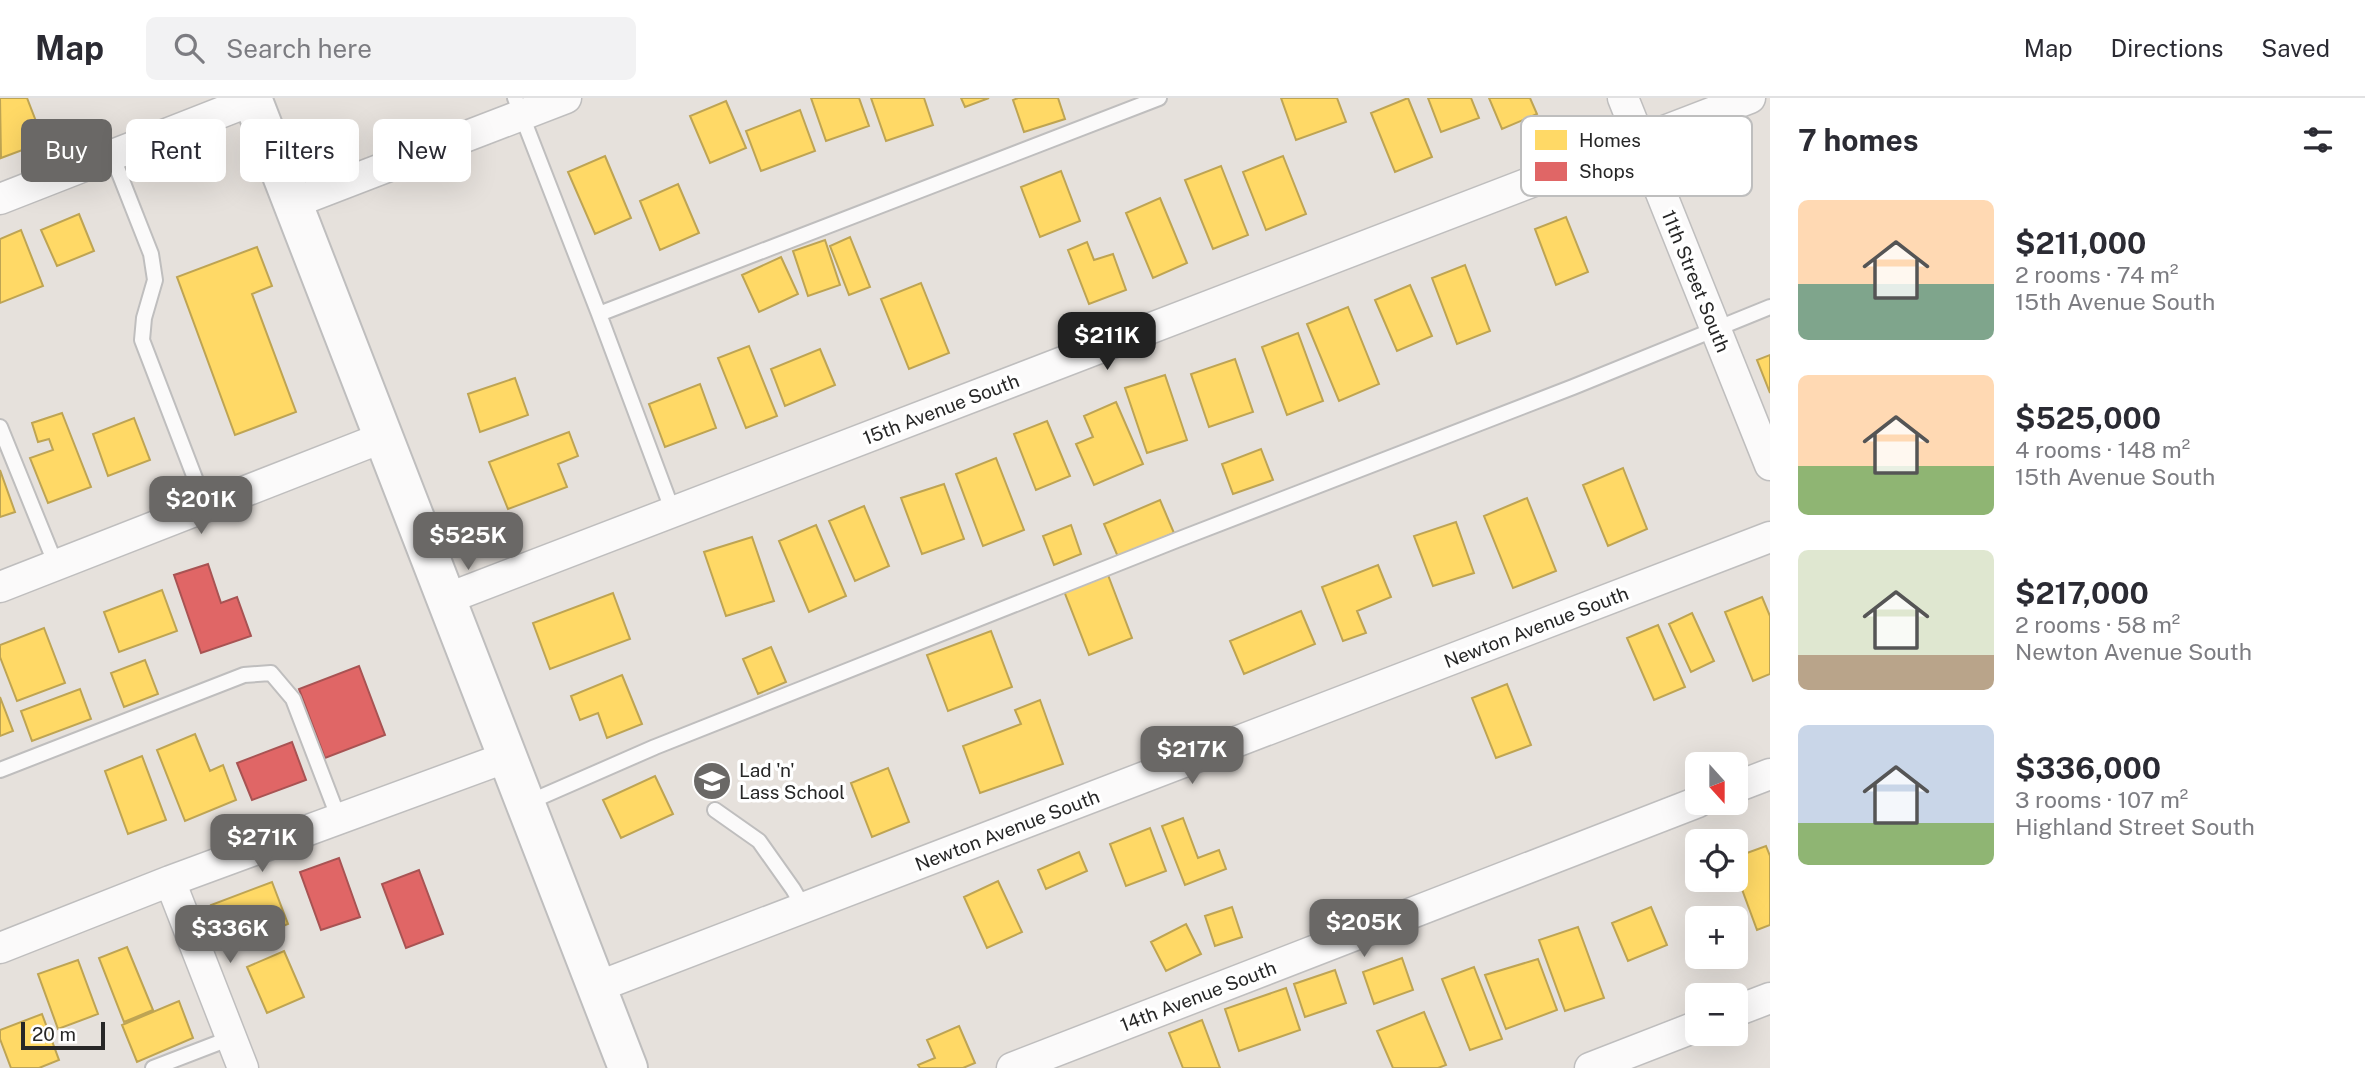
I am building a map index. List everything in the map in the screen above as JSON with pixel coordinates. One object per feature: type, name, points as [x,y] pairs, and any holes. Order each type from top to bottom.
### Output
[{"type":"main road","points":[[253,99],[597,987],[622,1066]]},
{"type":"street","points":[[293,203],[519,106],[566,98]]},
{"type":"street","name":"11th Street South","points":[[1623,98],[1630,116]]},
{"type":"street","name":"15th Avenue South","points":[[1704,116],[1750,98]]},
{"type":"street","points":[[112,155],[253,99]]},
{"type":"street","points":[[0,199],[43,182]]},
{"type":"street","name":"15th Avenue South","points":[[446,599],[1521,187]]},
{"type":"street","name":"11th Street South","points":[[1662,196],[1770,465]]},
{"type":"street","points":[[0,587],[384,437]]},
{"type":"street","name":"Newton Avenue South","points":[[597,987],[1770,537]]},
{"type":"street","points":[[0,948],[170,881],[508,757]]},
{"type":"street","points":[[1748,782],[1770,774]]},
{"type":"street","name":"14th Avenue South","points":[[1012,1068],[1685,807]]},
{"type":"street","points":[[170,881],[243,1068]]},
{"type":"street","points":[[1748,1006],[1770,998]]},
{"type":"street","points":[[1590,1068],[1685,1031]]},
{"type":"lane","points":[[599,314],[1159,98]]},
{"type":"lane","points":[[519,106],[673,512]]},
{"type":"lane","points":[[112,155],[151,254],[155,280],[144,318],[142,340],[206,507]]},
{"type":"lane","points":[[526,803],[667,742],[1770,307]]},
{"type":"lane","points":[[0,427],[56,565]]},
{"type":"lane","points":[[0,770],[244,675],[271,673],[293,699],[339,819]]},
{"type":"lane","points":[[715,810],[759,841],[804,908]]},
{"type":"lane","points":[[153,1068],[231,1038]]},
{"type":"building: Homes","points":[[0,98],[27,98],[35,119],[21,119],[21,151],[1,158]]},
{"type":"building: Homes","points":[[811,98],[859,98],[869,126],[826,141]]},
{"type":"building: Homes","points":[[871,98],[924,98],[933,125],[886,141]]},
{"type":"building: Homes","points":[[961,98],[989,98],[965,107]]},
{"type":"building: Homes","points":[[1058,98],[1065,119],[1024,132],[1013,100]]},
{"type":"building: Homes","points":[[1281,98],[1337,98],[1346,122],[1296,140]]},
{"type":"building: Homes","points":[[1408,98],[1432,157],[1395,172],[1371,113]]},
{"type":"building: Homes","points":[[1428,98],[1471,98],[1479,118],[1441,132]]},
{"type":"building: Homes","points":[[1489,98],[1530,98],[1537,114],[1521,116],[1521,121],[1502,129]]},
{"type":"building: Homes","points":[[726,101],[746,148],[710,163],[690,116]]},
{"type":"building: Homes","points":[[800,110],[815,151],[761,171],[746,131]]},
{"type":"building: Homes","points":[[605,156],[631,218],[595,234],[568,172]]},
{"type":"building: Homes","points":[[1283,156],[1306,214],[1266,230],[1243,172]]},
{"type":"building: Homes","points":[[1221,166],[1248,235],[1213,249],[1185,180]]},
{"type":"building: Homes","points":[[1061,171],[1080,221],[1040,237],[1021,187]]},
{"type":"building: Homes","points":[[678,184],[699,233],[660,250],[640,201]]},
{"type":"building: Homes","points":[[1160,198],[1187,263],[1153,278],[1126,213]]},
{"type":"building: Homes","points":[[79,214],[94,251],[57,266],[41,230]]},
{"type":"building: Homes","points":[[1566,217],[1588,272],[1556,285],[1535,229]]},
{"type":"building: Homes","points":[[21,230],[43,286],[0,303],[0,239]]},
{"type":"building: Homes","points":[[850,237],[870,287],[849,295],[830,246]]},
{"type":"building: Homes","points":[[825,240],[840,285],[808,296],[793,251]]},
{"type":"building: Homes","points":[[1087,242],[1094,260],[1113,254],[1126,290],[1089,304],[1068,250]]},
{"type":"building: Homes","points":[[257,247],[272,286],[252,294],[296,412],[235,435],[177,277]]},
{"type":"building: Homes","points":[[781,257],[798,294],[759,312],[742,275]]},
{"type":"building: Homes","points":[[1465,265],[1490,331],[1457,344],[1432,278]]},
{"type":"building: Homes","points":[[921,283],[949,353],[909,369],[881,299]]},
{"type":"building: Homes","points":[[1410,285],[1432,336],[1397,351],[1375,300]]},
{"type":"building: Homes","points":[[1348,307],[1379,384],[1339,401],[1307,324]]},
{"type":"building: Homes","points":[[1298,333],[1323,401],[1287,415],[1262,347]]},
{"type":"building: Homes","points":[[749,346],[777,416],[746,428],[718,358]]},
{"type":"building: Homes","points":[[820,349],[835,385],[785,406],[771,369]]},
{"type":"building: Homes","points":[[1770,355],[1770,393],[1757,360]]},
{"type":"building: Homes","points":[[1235,359],[1253,412],[1209,427],[1191,374]]},
{"type":"building: Homes","points":[[1165,375],[1187,440],[1147,453],[1125,388]]},
{"type":"building: Homes","points":[[515,378],[528,415],[480,432],[468,394]]},
{"type":"building: Homes","points":[[700,384],[716,428],[665,447],[649,404]]},
{"type":"building: Homes","points":[[1116,402],[1143,464],[1094,485],[1076,444],[1093,437],[1084,416]]},
{"type":"building: Homes","points":[[62,413],[91,487],[48,503],[30,458],[53,450],[49,439],[38,442],[32,423]]},
{"type":"building: Homes","points":[[134,418],[150,460],[108,476],[93,434]]},
{"type":"building: Homes","points":[[1047,421],[1070,476],[1036,490],[1014,434]]},
{"type":"building: Homes","points":[[569,432],[578,456],[558,464],[567,487],[508,509],[489,462]]},
{"type":"building: Homes","points":[[1261,449],[1273,480],[1233,494],[1222,464]]},
{"type":"building: Homes","points":[[996,458],[1024,530],[983,546],[956,474]]},
{"type":"building: Homes","points":[[1623,468],[1647,529],[1608,546],[1583,485]]},
{"type":"building: Homes","points":[[0,470],[15,512],[0,517]]},
{"type":"building: Homes","points":[[944,484],[964,539],[922,554],[901,498]]},
{"type":"building: Homes","points":[[1527,498],[1556,571],[1513,588],[1484,516]]},
{"type":"building: Homes","points":[[1160,500],[1174,533],[1118,557],[1104,524]]},
{"type":"building: Homes","points":[[864,506],[889,566],[855,581],[829,521]]},
{"type":"building: Homes","points":[[1456,522],[1474,573],[1433,586],[1414,536]]},
{"type":"building: Homes","points":[[816,525],[846,596],[809,612],[779,541]]},
{"type":"building: Homes","points":[[1071,525],[1081,554],[1054,565],[1043,536]]},
{"type":"building: Homes","points":[[752,537],[774,601],[726,616],[704,552]]},
{"type":"building: Homes","points":[[1378,565],[1391,597],[1357,611],[1366,633],[1343,641],[1322,587]]},
{"type":"building: Homes","points":[[1108,575],[1132,638],[1089,655],[1064,591]]},
{"type":"building: Homes","points":[[162,590],[177,631],[119,652],[104,612]]},
{"type":"building: Homes","points":[[613,593],[630,639],[550,669],[533,623]]},
{"type":"building: Homes","points":[[1762,597],[1770,616],[1770,674],[1753,681],[1725,612]]},
{"type":"building: Homes","points":[[1301,611],[1315,644],[1244,674],[1230,641]]},
{"type":"building: Homes","points":[[1692,613],[1714,661],[1691,672],[1669,624]]},
{"type":"building: Homes","points":[[1658,625],[1685,687],[1654,700],[1627,638]]},
{"type":"building: Homes","points":[[44,628],[65,683],[17,701],[0,657],[0,645]]},
{"type":"building: Homes","points":[[991,631],[1012,687],[948,711],[927,655]]},
{"type":"building: Homes","points":[[771,647],[786,682],[758,694],[743,659]]},
{"type":"building: Homes","points":[[145,660],[158,694],[124,707],[111,673]]},
{"type":"building: Homes","points":[[622,675],[642,724],[607,738],[598,713],[580,720],[571,696]]},
{"type":"building: Homes","points":[[1507,684],[1531,745],[1496,758],[1472,698]]},
{"type":"building: Homes","points":[[80,689],[91,719],[32,741],[21,711]]},
{"type":"building: Homes","points":[[0,697],[13,731],[0,736]]},
{"type":"building: Homes","points":[[1040,700],[1063,764],[980,793],[963,746],[1021,724],[1015,710]]},
{"type":"building: Homes","points":[[195,734],[210,771],[223,765],[236,800],[185,821],[157,750]]},
{"type":"building: Homes","points":[[142,756],[166,820],[128,834],[105,771]]},
{"type":"building: Homes","points":[[888,768],[909,822],[872,837],[851,783]]},
{"type":"building: Homes","points":[[655,776],[673,814],[621,838],[603,800]]},
{"type":"building: Homes","points":[[1183,818],[1198,858],[1219,850],[1226,869],[1185,885],[1162,826]]},
{"type":"building: Homes","points":[[1150,828],[1166,871],[1126,886],[1110,844]]},
{"type":"building: Homes","points":[[1766,846],[1770,856],[1770,925],[1757,930],[1743,892],[1748,892],[1748,853]]},
{"type":"building: Homes","points":[[1079,852],[1087,871],[1046,889],[1038,870]]},
{"type":"building: Homes","points":[[998,881],[1022,932],[987,948],[964,897]]},
{"type":"building: Homes","points":[[272,882],[288,924],[228,948],[211,905]]},
{"type":"building: Homes","points":[[1232,907],[1242,937],[1215,946],[1205,916]]},
{"type":"building: Homes","points":[[1651,907],[1667,945],[1628,961],[1612,923]]},
{"type":"building: Homes","points":[[1186,924],[1201,954],[1166,971],[1151,942]]},
{"type":"building: Homes","points":[[1578,927],[1604,998],[1565,1011],[1539,940]]},
{"type":"building: Homes","points":[[127,947],[153,1010],[124,1022],[99,958]]},
{"type":"building: Homes","points":[[284,951],[304,997],[267,1013],[247,967]]},
{"type":"building: Homes","points":[[1402,958],[1413,990],[1374,1004],[1363,972]]},
{"type":"building: Homes","points":[[1538,959],[1557,1010],[1506,1029],[1485,975]]},
{"type":"building: Homes","points":[[78,960],[98,1014],[58,1029],[38,974]]},
{"type":"building: Homes","points":[[1474,967],[1502,1039],[1470,1050],[1442,979]]},
{"type":"building: Homes","points":[[1335,970],[1346,1003],[1305,1017],[1294,984]]},
{"type":"building: Homes","points":[[1286,988],[1300,1030],[1239,1051],[1225,1009]]},
{"type":"building: Homes","points":[[179,1001],[193,1038],[137,1062],[122,1025]]},
{"type":"building: Homes","points":[[1424,1012],[1446,1065],[1438,1068],[1393,1068],[1377,1031]]},
{"type":"building: Homes","points":[[42,1014],[59,1060],[39,1068],[11,1068],[0,1039],[0,1030]]},
{"type":"building: Homes","points":[[1202,1020],[1220,1068],[1183,1068],[1169,1033]]},
{"type":"building: Homes","points":[[959,1026],[975,1063],[963,1068],[920,1068],[918,1065],[935,1058],[927,1040]]},
{"type":"building: Shops","points":[[208,564],[221,603],[237,597],[251,636],[201,653],[174,575]]},
{"type":"building: Shops","points":[[359,666],[385,735],[325,758],[299,689]]},
{"type":"building: Shops","points":[[292,742],[306,780],[252,800],[237,763]]},
{"type":"building: Shops","points":[[339,858],[360,917],[321,930],[300,872]]},
{"type":"building: Shops","points":[[419,870],[443,934],[406,948],[382,884]]},
{"type":"place","name":"Lad 'n' Lass School","points":[[712,781]]}]
